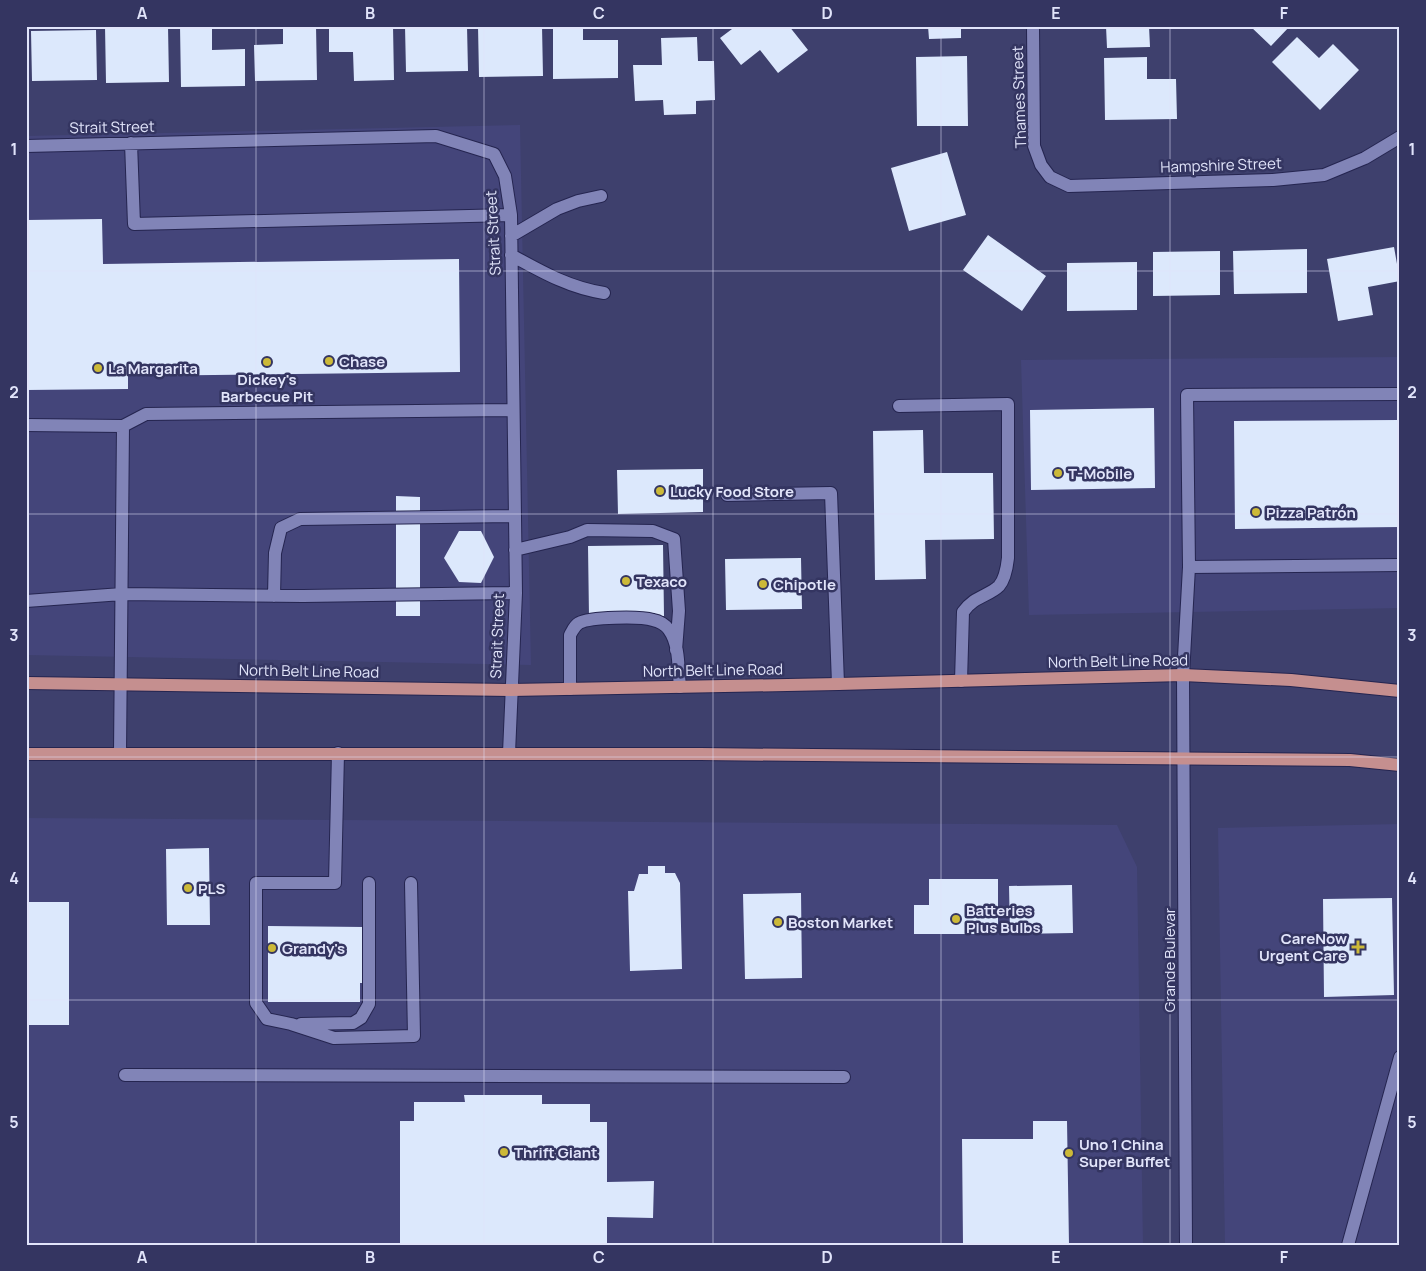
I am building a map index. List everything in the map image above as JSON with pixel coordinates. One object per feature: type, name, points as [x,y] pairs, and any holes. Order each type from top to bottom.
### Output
[{"type":"main road","name":"North Belt Line Road","points":[[26,683],[511,690],[1183,675],[1290,680],[1400,691]]},
{"type":"main road","points":[[26,754],[509,753],[1184,758],[1350,760],[1400,765]]},
{"type":"street","name":"Thames Street","points":[[1032,26],[1034,146],[1041,165]]},
{"type":"street","name":"Strait Street","points":[[26,146],[436,136],[494,154],[505,176],[511,215],[516,593],[509,753]]},
{"type":"street","name":"Hampshire Street","points":[[1041,165],[1050,177],[1069,186],[1273,180],[1324,175],[1365,158],[1400,137]]},
{"type":"street","points":[[131,143],[134,224],[511,215]]},
{"type":"street","points":[[511,236],[557,209],[578,201],[600,196]]},
{"type":"street","points":[[512,255],[554,278],[584,290],[604,293]]},
{"type":"street","name":"Grande Bulevar","points":[[1186,1245],[1183,675],[1189,567],[1187,394],[1400,394]]},
{"type":"street","points":[[899,406],[1008,404],[1008,558],[1006,570],[999,586],[974,600],[963,612],[961,681]]},
{"type":"street","points":[[26,425],[123,426],[146,414],[513,410]]},
{"type":"street","points":[[120,754],[123,426]]},
{"type":"street","points":[[727,495],[831,493],[838,684]]},
{"type":"street","points":[[274,596],[275,553],[281,528],[300,519],[515,516]]},
{"type":"street","points":[[515,550],[587,530],[653,531],[674,539],[679,611],[676,650]]},
{"type":"street","points":[[1189,567],[1400,565]]},
{"type":"street","points":[[26,602],[122,594],[302,596],[516,593]]},
{"type":"street","points":[[570,689],[570,636],[574,628],[580,623],[603,619],[638,618],[654,620],[670,630],[676,650],[680,687]]},
{"type":"street","points":[[338,753],[336,883],[256,883],[256,1003],[267,1018],[334,1038],[414,1036],[411,883]]},
{"type":"street","points":[[291,1024],[354,1023],[361,1018],[369,1004],[369,883]]},
{"type":"street","points":[[1348,1245],[1400,1057]]},
{"type":"street","points":[[125,1075],[844,1077]]},
{"type":"shaded area","points":[[520,125],[531,665],[26,655],[26,136]]},
{"type":"shaded area","points":[[1400,357],[1400,608],[1029,615],[1021,360]]},
{"type":"shaded area","points":[[26,818],[1117,825],[1137,867],[1143,1245],[26,1245]]},
{"type":"shaded area","points":[[1400,824],[1400,1245],[1225,1245],[1218,828]]},
{"type":"building","points":[[105,26],[168,26],[169,82],[106,83]]},
{"type":"building","points":[[180,26],[212,26],[212,50],[245,49],[245,86],[181,87]]},
{"type":"building","points":[[283,26],[316,26],[317,80],[255,81],[254,45],[283,44]]},
{"type":"building","points":[[329,26],[393,26],[394,80],[354,81],[353,52],[329,52]]},
{"type":"building","points":[[405,26],[467,26],[468,71],[406,72]]},
{"type":"building","points":[[478,26],[542,26],[543,76],[479,77]]},
{"type":"building","points":[[553,26],[583,26],[583,40],[618,40],[618,78],[553,79]]},
{"type":"building","points":[[736,26],[789,26],[808,50],[778,73],[760,50],[741,65],[720,38]]},
{"type":"building","points":[[928,26],[961,26],[961,38],[929,39]]},
{"type":"building","points":[[1106,26],[1149,26],[1150,47],[1107,48]]},
{"type":"building","points":[[1250,26],[1290,26],[1271,46]]},
{"type":"building","points":[[96,30],[97,80],[32,81],[31,31]]},
{"type":"building","points":[[697,37],[698,61],[714,61],[715,100],[696,101],[696,114],[664,115],[663,100],[635,101],[633,65],[662,65],[661,38]]},
{"type":"building","points":[[1297,37],[1319,58],[1333,44],[1359,70],[1320,110],[1272,62]]},
{"type":"building","points":[[967,56],[968,126],[917,126],[916,57]]},
{"type":"building","points":[[1147,57],[1147,79],[1176,79],[1177,119],[1105,120],[1104,58]]},
{"type":"building","points":[[947,152],[966,215],[909,231],[891,168]]},
{"type":"building","points":[[102,219],[103,264],[459,259],[460,372],[128,376],[128,389],[26,390],[26,220]]},
{"type":"building","points":[[988,235],[1046,276],[1022,311],[963,270]]},
{"type":"building","points":[[1394,247],[1400,281],[1368,287],[1373,315],[1338,321],[1327,259]]},
{"type":"building","points":[[1307,249],[1307,293],[1234,294],[1233,251]]},
{"type":"building","points":[[1220,251],[1220,295],[1153,296],[1153,252]]},
{"type":"building","points":[[1137,262],[1137,310],[1067,311],[1067,263]]},
{"type":"building","points":[[1154,408],[1155,488],[1031,490],[1030,410]]},
{"type":"building","points":[[1400,420],[1400,527],[1235,529],[1234,421]]},
{"type":"building","points":[[923,430],[924,473],[993,473],[994,539],[925,540],[926,579],[875,580],[873,431]]},
{"type":"building","name":"Lucky Food Store","points":[[703,469],[703,512],[618,514],[617,470]]},
{"type":"building","points":[[396,496],[420,497],[420,616],[396,616]]},
{"type":"building","points":[[459,531],[481,531],[494,557],[481,583],[459,582],[444,558]]},
{"type":"building","name":"Texaco","points":[[663,545],[664,616],[589,617],[588,546]]},
{"type":"building","name":"Chipotle","points":[[801,558],[802,609],[726,610],[725,559]]},
{"type":"building","points":[[209,848],[210,925],[167,925],[166,849]]},
{"type":"building","points":[[648,866],[665,866],[665,873],[675,873],[680,883],[682,969],[630,971],[628,891],[634,891],[639,874],[648,874]]},
{"type":"building","name":"Batteries Plus Bulbs","points":[[929,879],[998,879],[998,934],[914,934],[914,905],[929,905]]},
{"type":"building","points":[[1072,885],[1073,933],[1010,934],[1009,886]]},
{"type":"building","points":[[801,893],[802,978],[745,979],[743,894]]},
{"type":"building","name":"CareNow Urgent Care","points":[[1392,898],[1394,995],[1324,997],[1323,899]]},
{"type":"building","points":[[26,902],[69,902],[69,1025],[26,1025]]},
{"type":"building","points":[[268,926],[364,927],[364,983],[360,983],[360,1002],[268,1002]]},
{"type":"building","name":"Thrift Giant","points":[[464,1095],[542,1095],[542,1104],[590,1104],[590,1122],[607,1122],[607,1182],[654,1181],[653,1218],[607,1217],[607,1245],[400,1245],[400,1121],[414,1121],[414,1102],[465,1102]]},
{"type":"building","points":[[1033,1121],[1067,1121],[1069,1245],[963,1245],[962,1139],[1033,1139]]},
{"type":"place","name":"Chase","points":[[329,361]]},
{"type":"place","name":"Dickey's Barbecue Pit","points":[[267,362]]},
{"type":"place","name":"La Margarita","points":[[98,368]]},
{"type":"place","name":"T-Mobile","points":[[1058,473]]},
{"type":"place","name":"Lucky Food Store","points":[[660,491]]},
{"type":"place","name":"Pizza Patrón","points":[[1256,512]]},
{"type":"place","name":"Texaco","points":[[626,581]]},
{"type":"place","name":"Chipotle","points":[[763,584]]},
{"type":"place","name":"PLS","points":[[188,888]]},
{"type":"place","name":"Batteries Plus Bulbs","points":[[956,919]]},
{"type":"place","name":"Boston Market","points":[[778,922]]},
{"type":"place","name":"CareNow Urgent Care","points":[[1358,947]]},
{"type":"place","name":"Grandy's","points":[[272,948]]},
{"type":"place","name":"Thrift Giant","points":[[504,1152]]},
{"type":"place","name":"Uno 1 China Super Buffet","points":[[1069,1153]]}]
